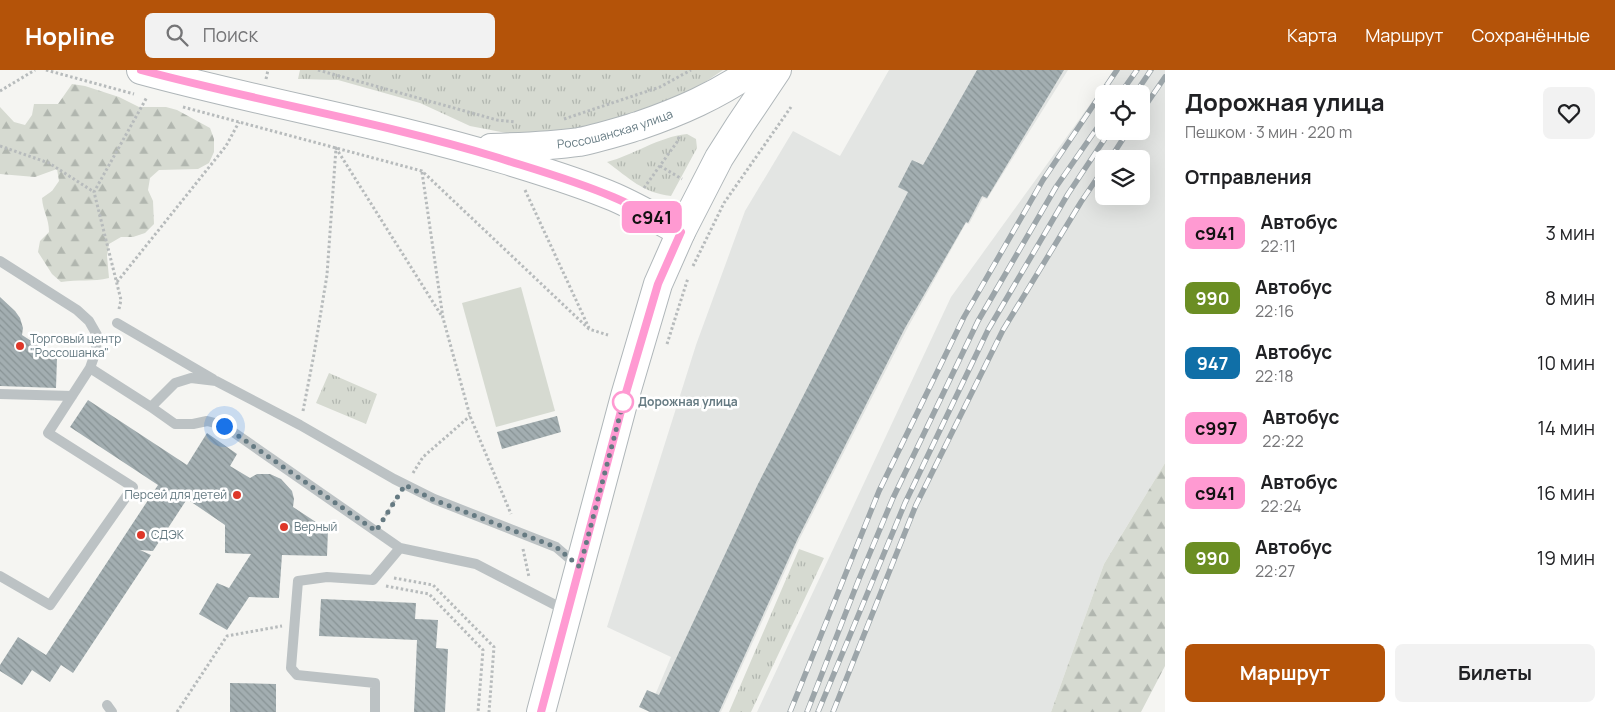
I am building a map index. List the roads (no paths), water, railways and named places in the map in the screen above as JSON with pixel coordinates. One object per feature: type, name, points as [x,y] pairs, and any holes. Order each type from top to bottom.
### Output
[{"type":"street","name":"Россошанская улица","points":[[141,70],[185,86],[356,120],[466,148],[545,172],[612,197],[681,232]]},
{"type":"street","name":"Россошанская улица","points":[[466,148],[547,145],[580,141],[616,133],[699,103],[728,88],[754,70]]},
{"type":"street","points":[[541,712],[625,396],[658,284],[681,232],[718,158],[778,70]]},
{"type":"lane","points":[[0,261],[77,310],[89,321],[97,335],[96,351],[90,368],[48,433],[133,487],[50,605],[0,576]]},
{"type":"lane","points":[[117,323],[216,381],[405,485],[434,500],[556,547],[580,567]]},
{"type":"lane","points":[[90,368],[175,424],[193,424],[207,421],[224,426],[400,548],[476,564],[568,611]]},
{"type":"lane","points":[[151,408],[175,383],[191,378],[216,381]]},
{"type":"lane","points":[[0,394],[72,396]]},
{"type":"lane","points":[[375,712],[375,683],[297,675],[291,668],[298,581],[326,577],[374,580],[400,548]]},
{"type":"railway","points":[[790,712],[879,491],[964,317],[1043,180],[1117,70]]},
{"type":"railway","points":[[1126,85],[1137,70]]},
{"type":"railway","points":[[1141,85],[1151,70]]},
{"type":"railway","points":[[1150,99],[1165,77]]},
{"type":"railway","points":[[807,712],[893,498],[978,321],[1056,187],[1095,131]]},
{"type":"railway","points":[[818,712],[905,503],[988,330],[1068,194],[1104,140]]},
{"type":"railway","points":[[1116,150],[1122,140]]},
{"type":"railway","points":[[833,712],[916,505],[1003,330],[1095,181]]},
{"type":"place","name":"Торговый центр \"Россошанка\"","points":[[20,346]]},
{"type":"place","name":"Дорожная улица","points":[[623,402]]},
{"type":"place","name":"Персей для детей","points":[[237,495]]},
{"type":"place","name":"Верный","points":[[284,527]]},
{"type":"place","name":"СДЭК","points":[[141,535]]}]
